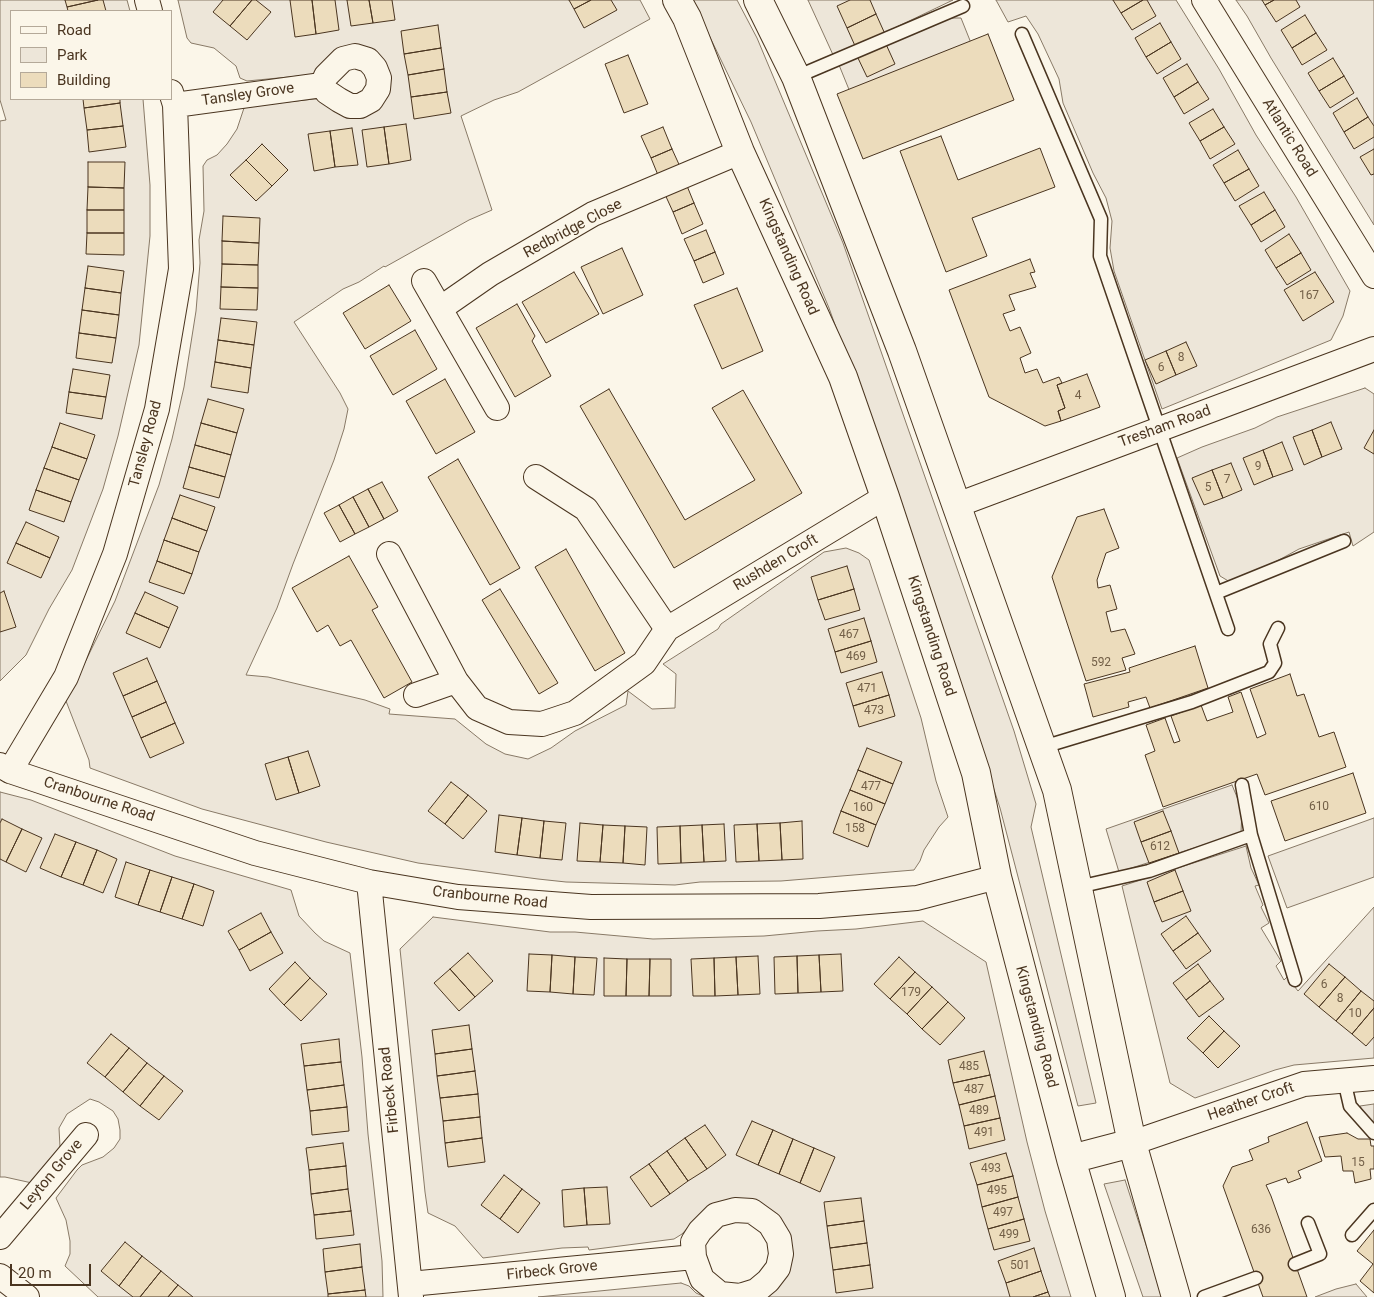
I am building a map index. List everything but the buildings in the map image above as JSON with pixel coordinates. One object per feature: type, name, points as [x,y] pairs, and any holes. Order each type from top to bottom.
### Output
[{"type":"main road","name":"Kingstanding Road","points":[[677,0],[687,18],[740,152],[842,377],[885,497],[976,773],[997,877],[1071,1159],[1111,1297]]},
{"type":"main road","points":[[758,0],[796,77],[902,351],[1057,790],[1132,1143],[1176,1297]]},
{"type":"main road","points":[[1071,1159],[1132,1143]]},
{"type":"street","name":"Atlantic Road","points":[[1204,0],[1374,276]]},
{"type":"street","name":"Tansley Grove","points":[[173,98],[322,85]]},
{"type":"street","name":"Tansley Road","points":[[5,768],[66,676],[115,554],[157,409],[180,270],[173,98]]},
{"type":"street","name":"Redbridge Close","points":[[441,308],[490,274],[593,214],[740,152]]},
{"type":"street","points":[[424,281],[497,408]]},
{"type":"street","name":"Tresham Road","points":[[957,505],[1374,349]]},
{"type":"street","points":[[536,476],[586,509],[667,629]]},
{"type":"street","name":"Rushden Croft","points":[[389,554],[456,681],[477,708],[508,722],[542,724],[575,713],[644,663],[667,629],[885,497]]},
{"type":"street","points":[[416,695],[456,681]]},
{"type":"street","name":"Cranbourne Road","points":[[5,768],[255,853],[369,882],[458,898],[591,907],[819,906],[917,898],[997,877]]},
{"type":"street","name":"Firbeck Road","points":[[369,882],[410,1291]]},
{"type":"street","name":"Heather Croft","points":[[1132,1143],[1304,1084],[1374,1078]]},
{"type":"street","name":"Leyton Grove","points":[[0,1237],[86,1135]]},
{"type":"street","name":"Firbeck Grove","points":[[410,1291],[694,1257]]},
{"type":"street","points":[[0,1276],[27,1297]]},
{"type":"lane","points":[[796,77],[963,6]]},
{"type":"lane","points":[[1022,34],[1101,218],[1100,256],[1228,629]]},
{"type":"lane","points":[[1216,594],[1344,541]]},
{"type":"lane","points":[[1043,747],[1192,702],[1269,672],[1275,664],[1270,644],[1278,628]]},
{"type":"lane","points":[[1242,785],[1251,835],[1295,980]]},
{"type":"lane","points":[[1078,887],[1149,871],[1251,835]]},
{"type":"lane","points":[[1344,1080],[1350,1106],[1374,1134]]},
{"type":"lane","points":[[1352,1235],[1374,1210]]},
{"type":"lane","points":[[1296,1264],[1320,1254],[1308,1223]]},
{"type":"lane","points":[[1204,1297],[1256,1278]]},
{"type":"green space","points":[[0,0],[127,0],[130,10],[10,10],[10,100],[143,100],[150,185],[150,236],[139,345],[118,436],[103,489],[72,570],[49,609],[26,655],[0,681],[0,121],[6,120],[0,100]]},
{"type":"green space","points":[[178,0],[640,0],[650,19],[518,92],[494,100],[461,116],[492,210],[469,220],[384,266],[359,282],[343,289],[294,322],[340,393],[348,409],[334,460],[277,608],[246,675],[268,677],[365,700],[390,709],[389,714],[455,719],[486,744],[505,754],[528,759],[551,748],[575,731],[626,705],[628,691],[652,709],[675,708],[676,674],[663,664],[718,629],[721,624],[824,552],[846,548],[859,553],[869,560],[921,718],[936,781],[948,817],[924,850],[914,870],[781,881],[700,882],[675,885],[566,882],[538,879],[418,863],[326,842],[202,809],[90,768],[89,760],[66,701],[115,601],[159,485],[172,439],[184,387],[196,311],[200,263],[199,240],[204,211],[203,166],[207,160],[217,155],[227,144],[237,129],[244,108],[323,98],[355,117],[380,61],[320,74],[247,81],[240,78],[236,66],[214,48],[191,43],[187,38]]},
{"type":"green space","points":[[692,0],[737,0],[757,38],[843,243],[1014,731],[1036,804],[1031,827],[1096,1103],[1078,1106],[1000,808],[919,559],[829,308],[751,122]]},
{"type":"green space","points":[[808,0],[953,0],[834,57]]},
{"type":"green space","points":[[996,0],[1176,0],[1219,69],[1256,135],[1296,197],[1350,291],[1343,316],[1331,340],[1162,409],[1114,271],[1110,248],[1112,221],[1106,198],[1093,173],[1063,103],[1059,79],[1038,34],[1026,16],[1008,22]]},
{"type":"green space","points":[[1236,0],[1374,0],[1374,225],[1247,16]]},
{"type":"green space","points":[[948,18],[961,18],[971,43],[850,92],[839,65]]},
{"type":"green space","points":[[1365,388],[1374,394],[1374,532],[1353,546],[1349,532],[1299,549],[1230,582],[1220,576],[1177,458],[1255,428],[1277,417]]},
{"type":"green space","points":[[1232,785],[1242,809],[1241,833],[1119,872],[1106,829]]},
{"type":"green space","points":[[0,792],[31,800],[175,856],[291,890],[299,916],[324,941],[350,953],[382,1261],[383,1297],[98,1297],[65,1266],[70,1254],[70,1241],[66,1220],[56,1198],[82,1165],[103,1157],[114,1148],[120,1139],[120,1130],[118,1119],[113,1111],[99,1102],[90,1099],[67,1114],[59,1128],[60,1147],[56,1155],[32,1183],[0,1177]]},
{"type":"green space","points":[[1374,818],[1374,877],[1287,908],[1268,856]]},
{"type":"green space","points":[[1246,846],[1251,868],[1259,885],[1255,886],[1263,905],[1261,907],[1269,923],[1261,928],[1281,961],[1276,966],[1284,980],[1287,977],[1298,991],[1374,907],[1374,1058],[1294,1065],[1195,1098],[1170,1083],[1122,886]]},
{"type":"green space","points":[[433,917],[550,932],[575,932],[653,939],[764,936],[856,929],[923,921],[986,962],[1027,1142],[1045,1211],[1071,1297],[768,1297],[783,1281],[791,1252],[728,1201],[706,1208],[682,1234],[674,1239],[589,1250],[588,1247],[562,1248],[483,1258],[455,1226],[428,1213],[400,949]]},
{"type":"green space","points":[[1374,1104],[1374,1123],[1360,1106]]},
{"type":"green space","points":[[1125,1180],[1163,1297],[1143,1297],[1104,1184]]},
{"type":"green space","points":[[681,1283],[705,1297],[538,1297]]},
{"type":"green space","points":[[1356,1284],[1367,1297],[1315,1297],[1336,1289]]}]
